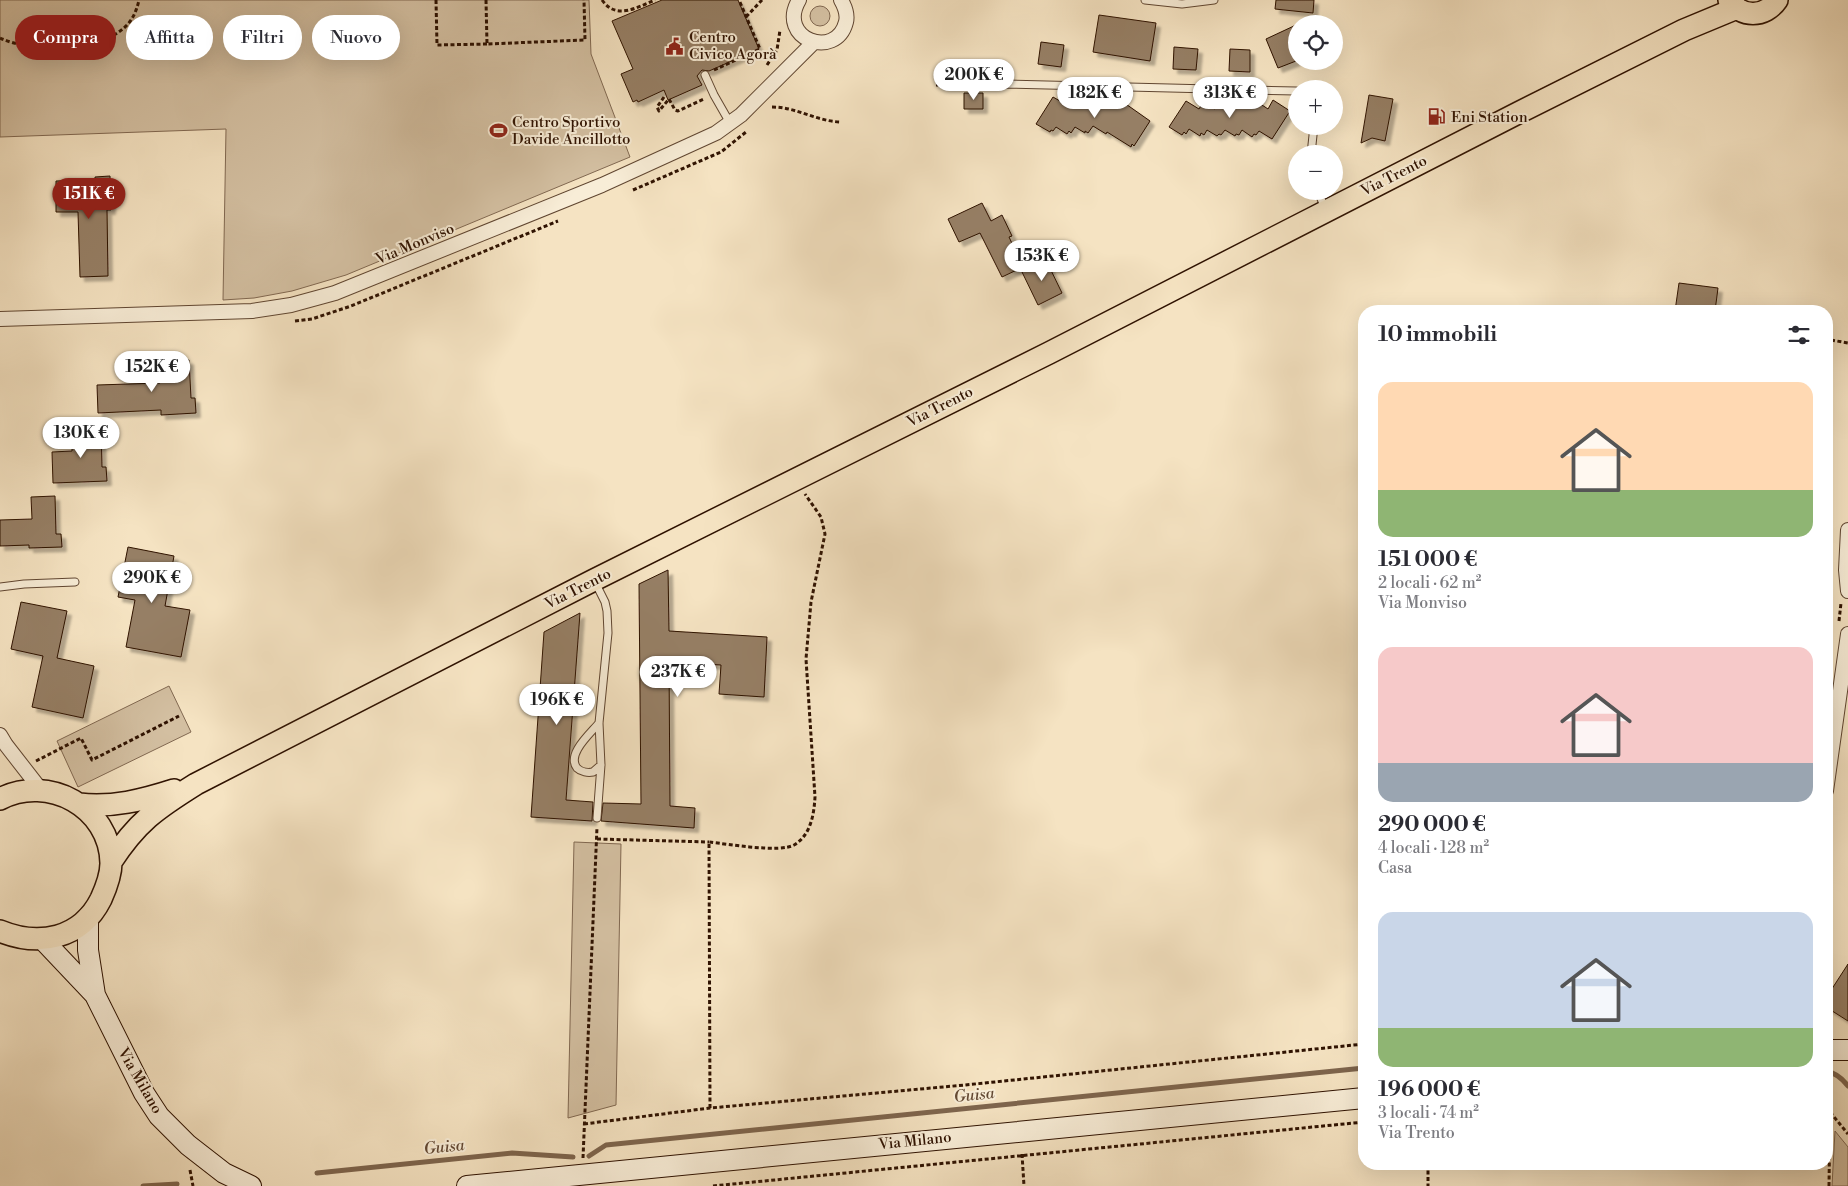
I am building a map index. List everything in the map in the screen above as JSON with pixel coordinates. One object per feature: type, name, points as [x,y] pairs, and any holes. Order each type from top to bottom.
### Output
[{"type":"main road","points":[[1729,3],[1752,14],[1768,10],[1777,0]]},
{"type":"main road","name":"Via Trento","points":[[158,802],[594,580],[1049,353],[1518,112],[1684,30],[1729,3]]},
{"type":"main road","points":[[0,799],[17,792],[42,790],[59,794],[79,804],[90,814],[102,831],[111,862]]},
{"type":"main road","points":[[79,804],[99,805],[158,802]]},
{"type":"main road","points":[[0,931],[21,938],[42,939],[68,932],[88,917],[98,905],[105,892],[111,862],[158,802]]},
{"type":"street","points":[[799,0],[793,14],[797,30],[808,40],[827,42],[833,40],[842,31],[846,11],[841,0]]},
{"type":"street","name":"Via Monviso","points":[[0,319],[215,313],[270,309],[321,298],[602,185],[706,138],[731,123],[797,59],[808,40]]},
{"type":"street","points":[[1848,530],[1846,570],[1848,591]]},
{"type":"street","points":[[1833,741],[1848,634]]},
{"type":"street","points":[[0,735],[42,790]]},
{"type":"street","points":[[88,917],[88,950],[96,995]]},
{"type":"street","points":[[42,939],[96,995]]},
{"type":"street","name":"Via Milano","points":[[96,995],[136,1079],[159,1116],[192,1149],[241,1184]]},
{"type":"street","points":[[1833,1050],[1848,1050]]},
{"type":"street","name":"Via Milano","points":[[467,1186],[1358,1099]]},
{"type":"lane","points":[[1144,0],[1182,4],[1214,0]]},
{"type":"lane","points":[[705,74],[714,95],[731,123]]},
{"type":"lane","points":[[968,85],[1004,84],[1288,91]]},
{"type":"lane","points":[[1321,200],[1326,212]]},
{"type":"lane","points":[[594,580],[605,602],[608,633],[599,723],[601,765],[597,818]]},
{"type":"lane","points":[[0,587],[75,582]]},
{"type":"lane","points":[[599,723],[580,745],[575,758],[576,766],[580,770],[593,772],[601,765]]},
{"type":"path","points":[[0,38],[38,47],[77,48],[99,42],[116,34],[128,24],[135,13],[139,0]]},
{"type":"path","points":[[436,0],[437,45],[585,40],[584,0]]},
{"type":"path","points":[[486,0],[488,44]]},
{"type":"path","points":[[602,0],[611,10],[618,12],[655,0]]},
{"type":"path","points":[[705,74],[760,49],[739,0]]},
{"type":"path","points":[[746,16],[762,0]]},
{"type":"path","points":[[480,12],[486,11]]},
{"type":"path","points":[[765,68],[778,48],[780,23]]},
{"type":"path","points":[[936,85],[968,85]]},
{"type":"path","points":[[664,97],[657,110],[661,110],[669,99],[675,110],[678,111],[714,95]]},
{"type":"path","points":[[772,107],[790,108],[822,119],[840,122]]},
{"type":"path","points":[[1833,340],[1848,343]]},
{"type":"path","points":[[597,839],[709,842],[776,849],[794,845],[806,832],[814,816],[815,797],[806,659],[811,602],[825,534],[821,517],[795,480]]},
{"type":"path","points":[[36,761],[81,738],[92,760],[179,716]]},
{"type":"path","points":[[580,1175],[584,1124],[597,818]]},
{"type":"path","points":[[709,842],[710,1108]]},
{"type":"path","points":[[584,1124],[710,1108],[965,1085],[1358,1045]]},
{"type":"path","points":[[1833,1114],[1848,1134]]},
{"type":"path","points":[[713,1186],[1358,1123]]},
{"type":"path","points":[[1020,1131],[1024,1186]]},
{"type":"path","points":[[1428,1170],[1428,1186]]},
{"type":"path","points":[[1829,1170],[1829,1186]]},
{"type":"shaded area","name":"Centro Sportivo Davide Ancillotto","points":[[0,0],[589,0],[591,54],[630,157],[346,275],[292,291],[254,298],[223,300],[226,129],[0,137]]},
{"type":"shaded area","points":[[816,6],[824,6],[830,12],[830,20],[824,26],[816,26],[810,20],[810,12]]},
{"type":"shaded area","points":[[169,686],[191,732],[78,787],[57,741]]},
{"type":"shaded area","points":[[574,842],[621,844],[616,1105],[568,1118]]},
{"type":"shaded area","points":[[1835,1131],[1848,1147],[1848,1186],[1832,1186]]},
{"type":"building","points":[[662,0],[738,0],[759,49],[709,71],[702,70],[697,76],[702,85],[668,100],[664,90],[638,102],[637,100],[633,102],[621,74],[633,69],[612,21]]},
{"type":"building","points":[[1276,0],[1314,0],[1313,13],[1275,9]]},
{"type":"building","points":[[1099,15],[1156,23],[1150,61],[1093,52]]},
{"type":"building","points":[[1288,29],[1288,64],[1278,68],[1266,39]]},
{"type":"building","points":[[1041,42],[1064,45],[1061,67],[1038,64]]},
{"type":"building","points":[[1174,47],[1198,49],[1196,70],[1173,69]]},
{"type":"building","points":[[1230,49],[1250,50],[1250,72],[1229,71]]},
{"type":"building","points":[[964,93],[983,93],[983,109],[964,109]]},
{"type":"building","points":[[1369,95],[1393,99],[1385,141],[1372,138],[1361,143]]},
{"type":"building","points":[[1053,97],[1067,105],[1072,97],[1085,106],[1090,98],[1102,105],[1107,97],[1121,106],[1123,102],[1150,121],[1134,146],[1132,144],[1131,147],[1107,132],[1106,134],[1093,126],[1088,133],[1075,127],[1071,133],[1069,131],[1067,134],[1056,127],[1050,132],[1036,124]]},
{"type":"building","points":[[1238,100],[1251,108],[1256,101],[1268,109],[1273,100],[1288,110],[1288,114],[1272,139],[1259,131],[1252,137],[1242,130],[1239,135],[1236,134],[1235,136],[1225,130],[1221,135],[1217,136],[1207,130],[1204,135],[1201,133],[1200,136],[1189,129],[1186,134],[1184,132],[1182,135],[1169,127],[1186,101],[1199,109],[1203,102],[1215,109],[1221,101],[1233,109]]},
{"type":"building","points":[[110,176],[111,210],[107,210],[108,276],[80,277],[78,212],[56,212],[56,181],[95,180],[95,177]]},
{"type":"building","points":[[982,203],[991,221],[1002,215],[1012,236],[1009,237],[1023,267],[1002,277],[980,233],[959,242],[948,219]]},
{"type":"building","points":[[1046,260],[1062,293],[1038,305],[1022,272]]},
{"type":"building","points":[[1679,283],[1718,288],[1716,305],[1676,305]]},
{"type":"building","points":[[189,360],[191,398],[195,398],[196,413],[161,415],[161,410],[98,413],[97,385],[160,383],[159,362]]},
{"type":"building","points":[[101,428],[102,467],[106,467],[107,481],[53,483],[52,452],[72,451],[72,429]]},
{"type":"building","points":[[55,496],[56,534],[61,534],[62,547],[29,548],[29,545],[0,546],[0,520],[32,519],[31,497]]},
{"type":"building","points":[[128,547],[174,556],[165,606],[190,610],[181,657],[126,647],[135,600],[118,597]]},
{"type":"building","points":[[668,570],[669,631],[767,637],[764,697],[719,694],[721,665],[669,662],[670,806],[695,808],[694,828],[601,821],[603,803],[641,804],[639,584]]},
{"type":"building","points":[[21,602],[67,611],[57,658],[94,666],[83,718],[32,707],[43,656],[11,649]]},
{"type":"building","points":[[580,613],[566,800],[593,802],[592,821],[531,817],[544,632]]},
{"type":"building","points":[[1848,964],[1848,1021],[1833,1011],[1833,987]]},
{"type":"waterway","name":"Guisa","points":[[589,1156],[606,1145],[1358,1069]]},
{"type":"waterway","name":"Guisa","points":[[1833,1073],[1848,1086]]},
{"type":"waterway","name":"Guisa","points":[[317,1173],[512,1153],[573,1157]]},
{"type":"waterway","name":"Guisa","points":[[143,1186],[177,1184]]},
{"type":"place","name":"Centro Civico Agorà","points":[[675,46]]},
{"type":"place","name":"Eni Station","points":[[1437,117]]},
{"type":"place","name":"Centro Sportivo Davide Ancillotto","points":[[498,131]]}]
